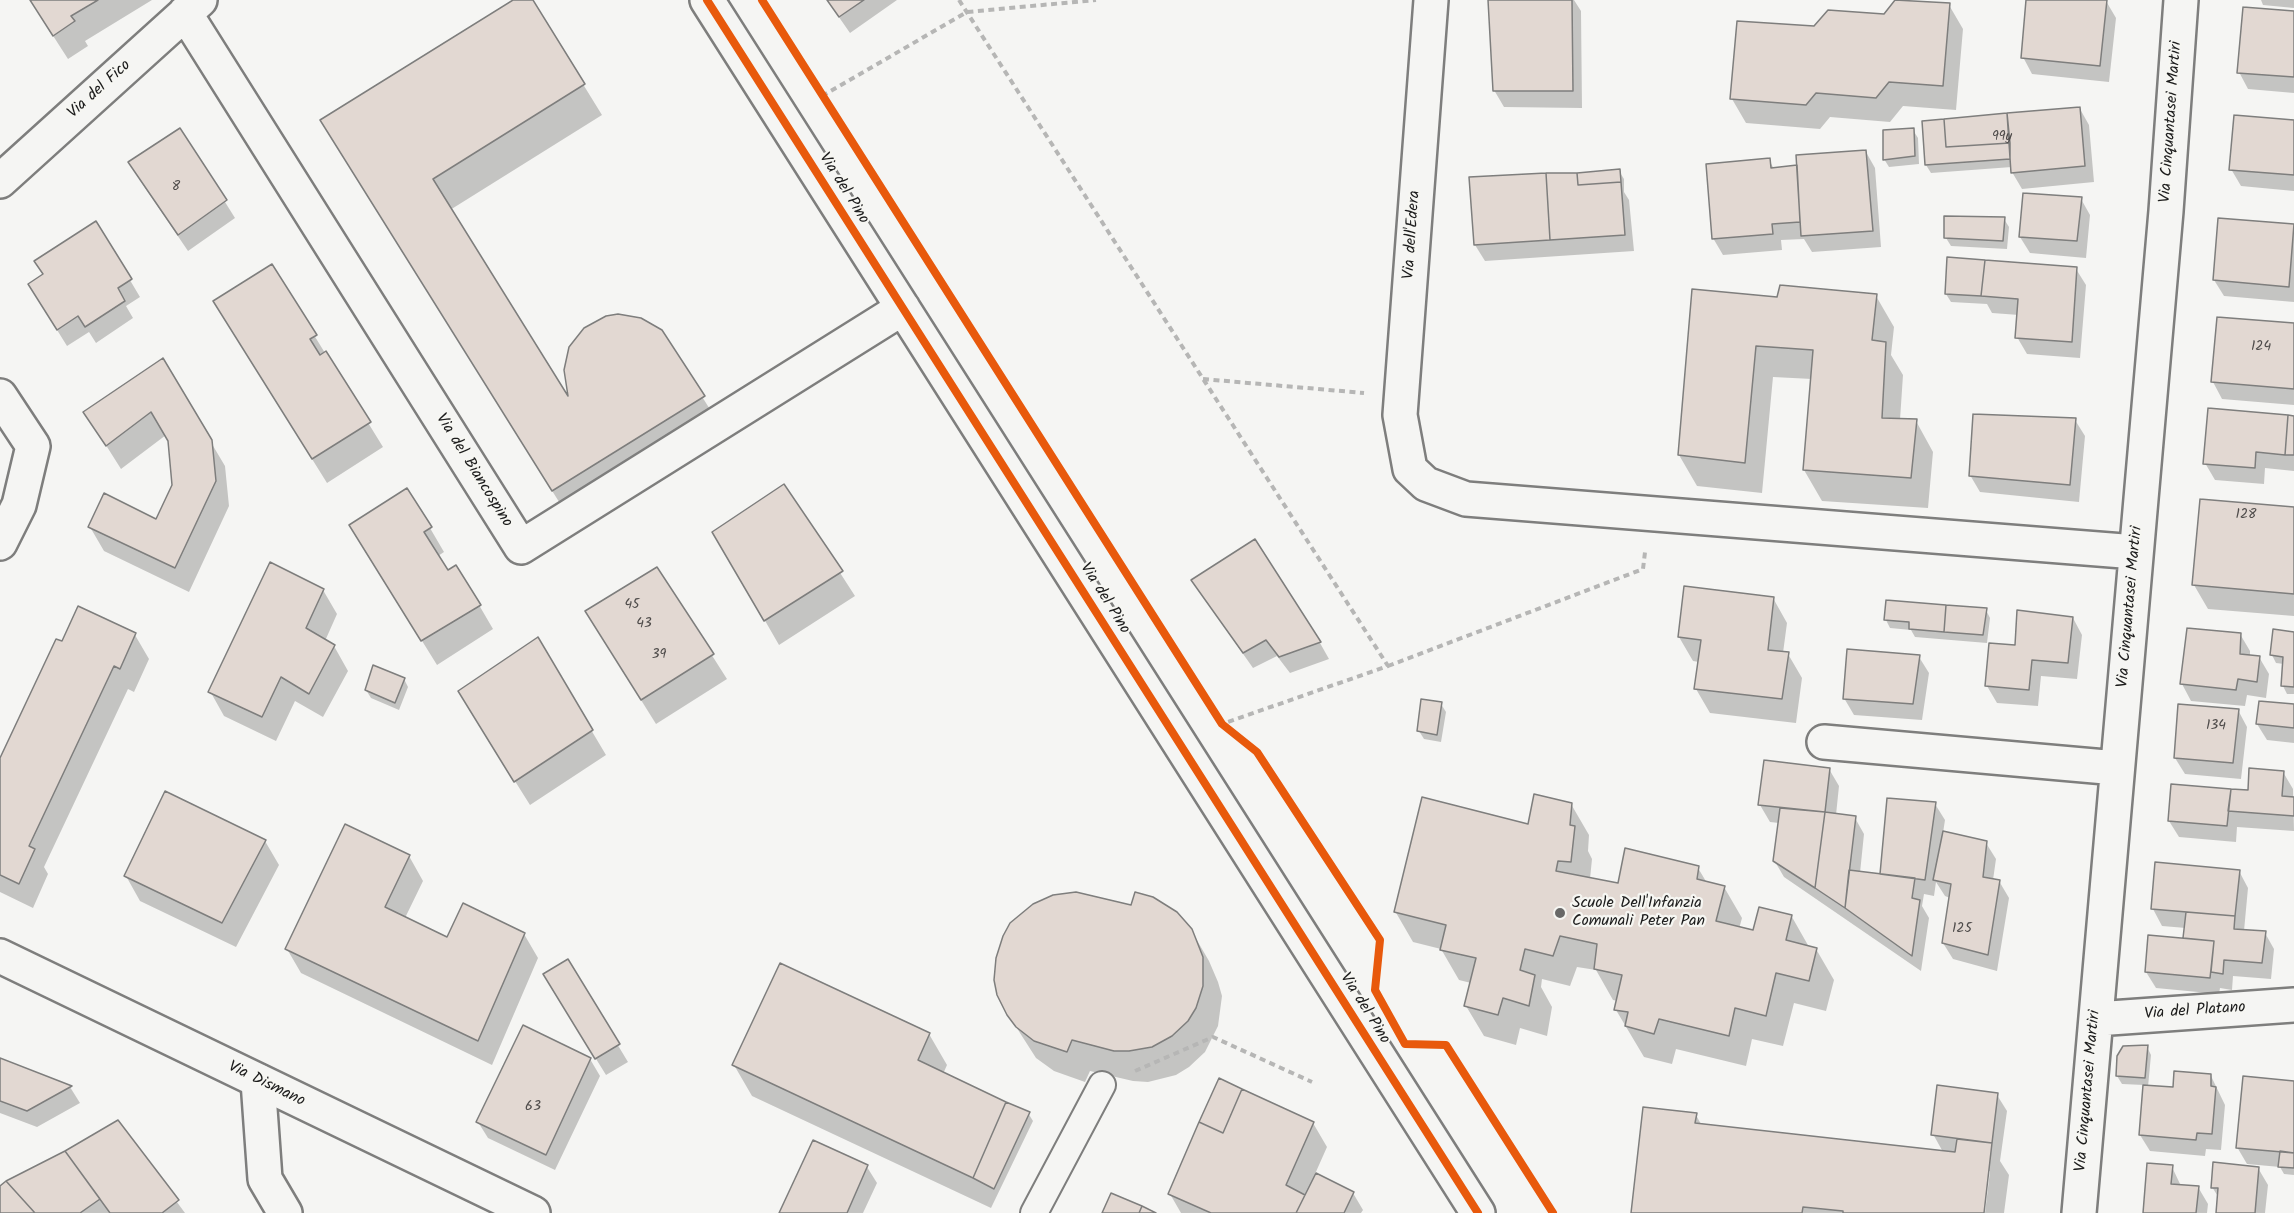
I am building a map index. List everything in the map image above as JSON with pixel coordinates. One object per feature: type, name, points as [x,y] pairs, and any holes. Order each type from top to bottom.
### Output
[{"type":"street","name":"Via del Pino","points":[[706,0],[1478,1213]]},
{"type":"street","name":"Via dell'Edera","points":[[1431,0],[1400,415],[1410,469],[1426,484],[1466,499],[1649,513]]},
{"type":"street","name":"Via Cinquantasei Martiri","points":[[2079,1213],[2181,0]]},
{"type":"street","name":"Via del Biancospino","points":[[192,7],[521,547],[903,308]]},
{"type":"street","name":"Via del Fico","points":[[0,181],[192,7]]},
{"type":"street","points":[[0,396],[33,446],[19,505],[0,543]]},
{"type":"street","points":[[1649,513],[2136,552]]},
{"type":"street","points":[[1824,742],[2117,768]]},
{"type":"street","name":"Via Dismano","points":[[0,956],[533,1213]]},
{"type":"street","name":"Via del Platano","points":[[2096,1020],[2294,1005]]},
{"type":"street","points":[[258,1081],[265,1179],[285,1213]]},
{"type":"lane","points":[[1034,1213],[1102,1085]]},
{"type":"path","points":[[959,0],[1388,666]]},
{"type":"path","points":[[822,96],[966,12],[1096,0]]},
{"type":"path","points":[[816,86],[829,106]]},
{"type":"path","points":[[1203,379],[1401,397]]},
{"type":"path","points":[[1216,714],[1225,726],[1643,569],[1649,513]]},
{"type":"path","points":[[1102,1085],[1213,1037],[1312,1082]]},
{"type":"building","points":[[30,0],[98,0],[71,16],[75,21],[53,36]]},
{"type":"building","points":[[513,0],[533,0],[585,84],[433,179],[568,396],[564,370],[569,347],[584,328],[606,316],[618,314],[641,318],[662,330],[705,396],[552,491],[320,120]]},
{"type":"building","points":[[827,0],[864,0],[839,17]]},
{"type":"building","points":[[1488,0],[1572,0],[1573,91],[1493,91]]},
{"type":"building","points":[[1895,0],[1950,3],[1943,86],[1889,82],[1876,98],[1816,93],[1806,105],[1730,99],[1737,21],[1814,26],[1828,10],[1884,14]]},
{"type":"building","points":[[2026,0],[2107,0],[2100,66],[2021,58]]},
{"type":"building","points":[[2243,7],[2294,11],[2294,77],[2237,73]]},
{"type":"building","points":[[2080,107],[2085,166],[2011,173],[2007,113]]},
{"type":"building","points":[[2007,113],[2010,143],[1946,147],[1944,119]]},
{"type":"building","points":[[2234,115],[2294,120],[2294,175],[2229,170]]},
{"type":"building","points":[[1944,119],[1946,147],[2010,143],[2010,159],[1925,165],[1922,121]]},
{"type":"building","points":[[180,128],[227,200],[178,235],[128,162]]},
{"type":"building","points":[[1914,128],[1915,156],[1883,160],[1883,130]]},
{"type":"building","points":[[1866,150],[1873,231],[1801,236],[1796,155]]},
{"type":"building","points":[[1770,158],[1771,168],[1797,165],[1800,222],[1772,224],[1773,234],[1712,239],[1706,164]]},
{"type":"building","points":[[1620,169],[1621,182],[1578,185],[1577,173]]},
{"type":"building","points":[[1546,173],[1550,240],[1474,245],[1469,177]]},
{"type":"building","points":[[1546,173],[1577,173],[1578,185],[1621,182],[1625,235],[1550,240]]},
{"type":"building","points":[[2023,193],[2082,197],[2077,241],[2019,237]]},
{"type":"building","points":[[1944,216],[2005,217],[2003,241],[1944,238]]},
{"type":"building","points":[[2218,218],[2294,224],[2289,287],[2213,280]]},
{"type":"building","points":[[96,221],[132,279],[118,288],[125,301],[85,327],[78,316],[57,330],[28,284],[43,274],[34,261]]},
{"type":"building","points":[[1947,257],[1985,260],[1981,296],[1945,294]]},
{"type":"building","points":[[1985,260],[2077,267],[2072,342],[2015,338],[2018,299],[1981,296]]},
{"type":"building","points":[[272,264],[317,335],[310,339],[320,355],[326,351],[371,422],[312,459],[213,301]]},
{"type":"building","points":[[1780,285],[1877,294],[1872,340],[1886,342],[1882,418],[1917,419],[1911,478],[1803,470],[1813,350],[1756,346],[1745,463],[1678,455],[1692,289],[1777,297]]},
{"type":"building","points":[[2217,317],[2294,323],[2294,389],[2211,382]]},
{"type":"building","points":[[163,358],[212,440],[216,481],[175,568],[88,527],[104,493],[156,519],[172,485],[168,441],[151,412],[106,446],[83,412]]},
{"type":"building","points":[[2208,408],[2288,415],[2285,455],[2256,452],[2255,468],[2203,464]]},
{"type":"building","points":[[1973,414],[2076,418],[2070,485],[1969,476]]},
{"type":"building","points":[[2288,415],[2294,416],[2294,455],[2285,455]]},
{"type":"building","points":[[784,484],[843,571],[764,621],[712,532]]},
{"type":"building","points":[[407,488],[432,527],[424,532],[448,570],[456,565],[481,605],[421,641],[349,525]]},
{"type":"building","points":[[2200,499],[2294,507],[2294,594],[2192,585]]},
{"type":"building","points":[[1255,539],[1321,642],[1279,657],[1266,640],[1243,653],[1191,580]]},
{"type":"building","points":[[270,562],[324,589],[306,628],[335,645],[309,694],[281,677],[262,717],[208,692]]},
{"type":"building","points":[[657,567],[714,654],[641,700],[585,611]]},
{"type":"building","points":[[1684,586],[1774,597],[1768,650],[1789,652],[1782,699],[1694,689],[1701,640],[1678,637]]},
{"type":"building","points":[[1886,600],[1946,605],[1944,632],[1909,629],[1909,622],[1884,620]]},
{"type":"building","points":[[1946,605],[1987,608],[1983,635],[1944,632]]},
{"type":"building","points":[[78,606],[136,633],[120,669],[114,666],[29,846],[35,849],[19,884],[0,875],[0,758],[56,639],[62,641]]},
{"type":"building","points":[[2017,610],[2073,617],[2068,663],[2032,660],[2029,690],[1985,686],[1989,643],[2015,645]]},
{"type":"building","points":[[2187,628],[2241,633],[2240,654],[2260,656],[2257,682],[2238,679],[2236,690],[2180,684]]},
{"type":"building","points":[[2273,629],[2294,632],[2294,687],[2281,686],[2283,657],[2270,655]]},
{"type":"building","points":[[538,637],[593,730],[514,782],[458,691]]},
{"type":"building","points":[[1847,649],[1920,655],[1913,704],[1843,699]]},
{"type":"building","points":[[373,665],[405,678],[395,703],[365,690]]},
{"type":"building","points":[[1421,699],[1442,702],[1437,735],[1417,731]]},
{"type":"building","points":[[2259,701],[2294,704],[2294,728],[2256,724]]},
{"type":"building","points":[[2178,704],[2239,709],[2233,763],[2174,758]]},
{"type":"building","points":[[1764,760],[1830,768],[1825,812],[1758,805]]},
{"type":"building","points":[[2249,768],[2284,771],[2282,796],[2294,797],[2294,816],[2228,811],[2231,789],[2248,790]]},
{"type":"building","points":[[2171,784],[2231,789],[2227,826],[2168,821]]},
{"type":"building","points":[[165,791],[266,840],[222,923],[124,876]]},
{"type":"building","name":"Scuole Dell'Infanzia Comunali Peter Pan","points":[[1534,794],[1572,803],[1570,825],[1575,826],[1571,862],[1558,861],[1556,871],[1618,883],[1625,848],[1699,866],[1697,879],[1725,886],[1716,921],[1753,930],[1759,907],[1792,915],[1786,940],[1817,948],[1809,981],[1776,973],[1766,1016],[1735,1008],[1729,1036],[1659,1019],[1654,1034],[1625,1026],[1628,1012],[1614,1010],[1622,975],[1594,969],[1597,944],[1560,936],[1553,956],[1525,949],[1520,970],[1535,975],[1529,1006],[1503,998],[1498,1015],[1464,1006],[1476,958],[1440,950],[1446,925],[1394,912],[1422,797],[1528,824]]},
{"type":"building","points":[[1887,798],[1936,802],[1925,880],[1880,874]]},
{"type":"building","points":[[1780,808],[1825,812],[1815,888],[1773,861]]},
{"type":"building","points":[[1825,812],[1856,816],[1845,908],[1815,888]]},
{"type":"building","points":[[345,824],[410,855],[385,907],[447,937],[463,903],[525,933],[478,1041],[285,949]]},
{"type":"building","points":[[1943,831],[1987,841],[1983,877],[2000,880],[1988,955],[1942,943],[1951,884],[1933,880]]},
{"type":"building","points":[[2155,862],[2240,870],[2235,916],[2151,909]]},
{"type":"building","points":[[1849,870],[1915,878],[1912,898],[1920,900],[1912,956],[1845,908]]},
{"type":"building","points":[[1076,892],[1131,905],[1135,892],[1153,897],[1177,912],[1192,929],[1203,957],[1203,986],[1196,1008],[1188,1021],[1172,1036],[1152,1047],[1129,1051],[1114,1051],[1072,1040],[1067,1052],[1034,1041],[1016,1027],[1007,1015],[997,995],[994,980],[996,958],[1010,923],[1033,904],[1053,895]]},
{"type":"building","points":[[2186,912],[2235,916],[2234,929],[2266,931],[2262,963],[2224,960],[2223,974],[2211,972],[2214,941],[2183,938]]},
{"type":"building","points":[[2148,935],[2214,941],[2210,978],[2145,972]]},
{"type":"building","points":[[568,959],[620,1044],[595,1059],[543,974]]},
{"type":"building","points":[[780,963],[930,1033],[918,1060],[1006,1102],[973,1178],[732,1065]]},
{"type":"building","points":[[523,1025],[591,1058],[546,1155],[476,1122]]},
{"type":"building","points":[[2148,1045],[2145,1078],[2116,1076],[2117,1056],[2123,1046]]},
{"type":"building","points":[[0,1058],[72,1086],[27,1111],[0,1101]]},
{"type":"building","points":[[2174,1071],[2211,1074],[2211,1086],[2216,1087],[2212,1134],[2197,1133],[2196,1140],[2139,1135],[2143,1085],[2173,1087]]},
{"type":"building","points":[[2243,1076],[2294,1081],[2294,1153],[2236,1148]]},
{"type":"building","points":[[1219,1078],[1242,1089],[1223,1133],[1199,1122]]},
{"type":"building","points":[[1937,1085],[1998,1093],[1992,1143],[1931,1135]]},
{"type":"building","points":[[1242,1089],[1314,1122],[1286,1185],[1305,1195],[1296,1213],[1211,1213],[1168,1194],[1199,1122],[1223,1133]]},
{"type":"building","points":[[1006,1102],[1030,1112],[994,1189],[973,1178]]},
{"type":"building","points":[[1643,1107],[1697,1113],[1695,1123],[1955,1152],[1957,1139],[1992,1143],[1984,1213],[1843,1213],[1843,1211],[1803,1207],[1802,1213],[1631,1213]]},
{"type":"building","points":[[118,1120],[179,1200],[162,1213],[110,1213],[65,1151]]},
{"type":"building","points":[[813,1140],[868,1165],[847,1213],[779,1213]]},
{"type":"building","points":[[65,1151],[100,1199],[80,1213],[35,1213],[6,1181]]},
{"type":"building","points":[[2280,1151],[2294,1153],[2294,1168],[2278,1167]]},
{"type":"building","points":[[2213,1162],[2259,1167],[2255,1213],[2216,1213],[2218,1188],[2211,1188]]},
{"type":"building","points":[[2147,1163],[2173,1165],[2171,1184],[2199,1186],[2196,1213],[2143,1213]]},
{"type":"building","points":[[1316,1173],[1354,1192],[1344,1213],[1296,1213]]},
{"type":"building","points":[[6,1181],[35,1213],[0,1213],[0,1186]]},
{"type":"building","points":[[1111,1193],[1142,1206],[1139,1213],[1102,1213]]},
{"type":"building","points":[[1142,1206],[1156,1213],[1139,1213]]},
{"type":"cycle path","points":[[707,0],[1478,1213]]},
{"type":"cycle path","points":[[762,0],[1222,724],[1257,752],[1380,940],[1375,990],[1405,1044],[1446,1045],[1553,1213]]},
{"type":"place","name":"Scuole Dell'Infanzia Comunali Peter Pan","points":[[1560,913]]}]
